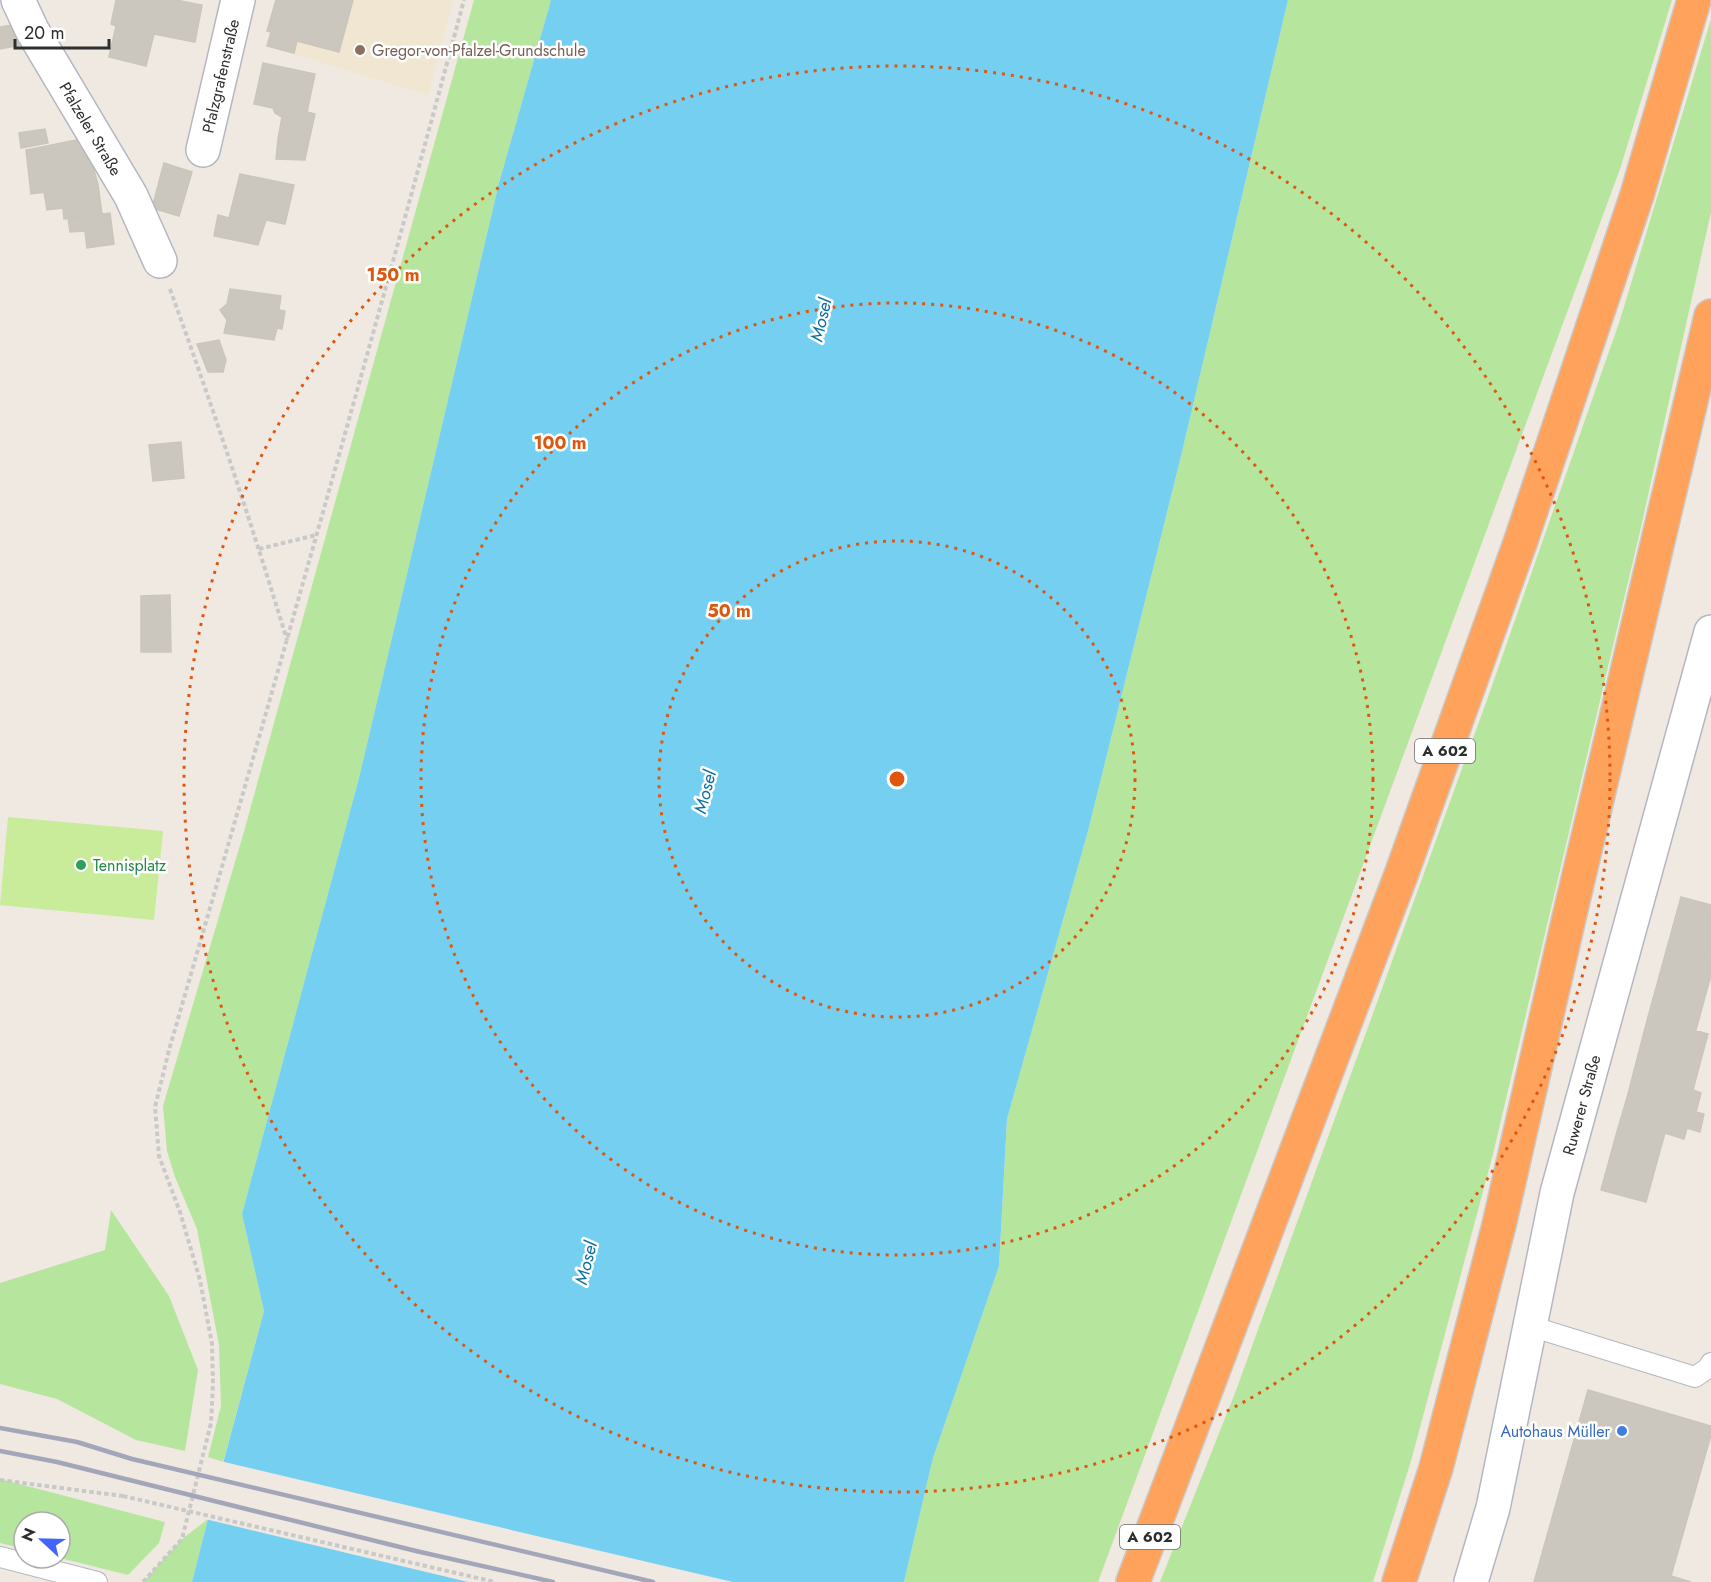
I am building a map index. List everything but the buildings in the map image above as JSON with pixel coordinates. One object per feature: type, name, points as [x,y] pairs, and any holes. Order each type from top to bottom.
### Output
[{"type":"highway","name":"A 602","points":[[1133,1582],[1401,875],[1516,554],[1637,195],[1694,0]]},
{"type":"highway","points":[[1399,1582],[1436,1468],[1499,1225],[1711,316]]},
{"type":"main road","name":"Pfalzeler Straße","points":[[18,0],[32,30],[130,196],[160,261]]},
{"type":"main road","name":"Pfalzgrafenstraße","points":[[203,150],[238,0]]},
{"type":"main road","name":"Ruwerer Straße","points":[[1471,1582],[1493,1508],[1557,1193],[1711,632]]},
{"type":"lane","points":[[1530,1326],[1695,1377],[1711,1363]]},
{"type":"lane","points":[[0,1557],[97,1582]]},
{"type":"path","points":[[143,1582],[182,1539],[211,1423],[213,1384],[212,1344],[200,1280],[180,1212],[159,1156],[156,1107],[169,1050],[398,247],[464,0]]},
{"type":"path","points":[[160,261],[202,376],[287,641]]},
{"type":"path","points":[[259,549],[317,534]]},
{"type":"path","points":[[0,1480],[123,1496],[495,1582]]},
{"type":"shaded area","name":"Gregor-von-Pfalzel-Grundschule","points":[[276,0],[453,0],[428,95],[267,46],[271,33],[267,31]]},
{"type":"green space","points":[[474,0],[551,0],[499,183],[359,778],[242,1214],[264,1311],[223,1462],[208,1457],[221,1406],[219,1345],[197,1229],[175,1177],[167,1151],[163,1106],[243,835]]},
{"type":"green space","points":[[1288,0],[1672,0],[1620,169],[1098,1582],[904,1582],[933,1458],[999,1266],[1007,1119],[1088,831],[1182,452]]},
{"type":"green space","points":[[1711,19],[1711,212],[1641,527],[1493,1154],[1411,1461],[1373,1582],[1160,1582],[1235,1393],[1487,700],[1620,320]]},
{"type":"green space","name":"Tennisplatz","points":[[8,817],[163,831],[154,920],[0,905]]},
{"type":"green space","points":[[111,1210],[169,1296],[198,1370],[185,1451],[136,1440],[57,1399],[0,1384],[0,1283],[105,1250]]},
{"type":"green space","points":[[0,1479],[165,1522],[159,1543],[128,1575],[72,1561],[72,1510],[12,1510],[12,1546],[0,1543]]},
{"type":"green space","points":[[208,1519],[192,1582],[143,1582],[182,1539]]},
{"type":"water","name":"Mosel","points":[[551,0],[1288,0],[1182,452],[1088,831],[1007,1119],[999,1266],[933,1458],[904,1582],[192,1582],[264,1311],[242,1214],[359,778],[499,183]]},
{"type":"pier","points":[[220,1461],[733,1582],[468,1582],[205,1519]]},
{"type":"railway","points":[[0,1428],[77,1442],[132,1459],[653,1582]]},
{"type":"railway","points":[[0,1451],[57,1462],[416,1551],[553,1582]]},
{"type":"place","name":"Gregor-von-Pfalzel-Grundschule","points":[[360,50]]},
{"type":"place","name":"Tennisplatz","points":[[81,865]]},
{"type":"place","name":"Autohaus Müller","points":[[1622,1431]]}]
